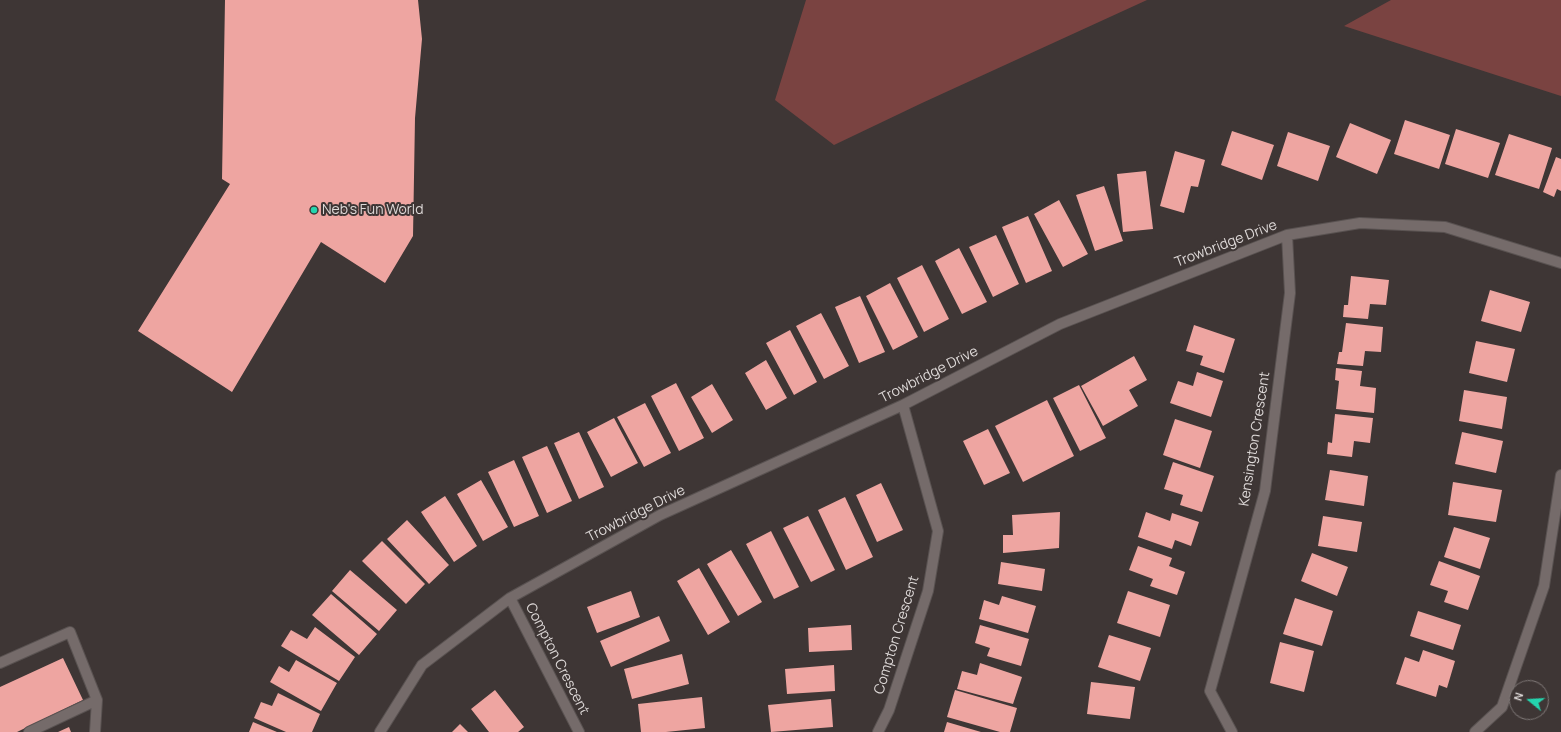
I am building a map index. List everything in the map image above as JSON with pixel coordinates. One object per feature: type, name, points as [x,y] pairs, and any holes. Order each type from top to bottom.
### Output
[{"type":"street","name":"Trowbridge Drive","points":[[380,732],[422,665],[510,598],[660,515],[903,405],[1060,324],[1287,235],[1360,223],[1445,227],[1561,263]]},
{"type":"street","name":"Kensington Crescent","points":[[1232,732],[1210,691],[1265,491],[1290,293],[1287,235]]},
{"type":"street","name":"Compton Crescent","points":[[878,732],[890,710],[928,591],[938,531],[903,405]]},
{"type":"street","points":[[1475,732],[1502,708],[1544,586],[1561,475]]},
{"type":"street","name":"Compton Crescent","points":[[510,598],[579,732]]},
{"type":"street","points":[[0,663],[70,632],[97,700],[95,732]]},
{"type":"street","points":[[29,732],[97,700]]},
{"type":"shaded area","points":[[806,0],[1147,0],[834,145],[775,100]]},
{"type":"shaded area","points":[[1391,0],[1561,0],[1561,96],[1344,26]]},
{"type":"building","name":"Neb's Fun World","points":[[225,0],[418,0],[422,39],[415,118],[413,236],[385,283],[321,242],[232,392],[138,331],[230,184],[222,179]]},
{"type":"building","points":[[1405,120],[1450,135],[1439,169],[1394,154]]},
{"type":"building","points":[[1350,123],[1391,140],[1377,174],[1336,157]]},
{"type":"building","points":[[1456,129],[1500,143],[1488,178],[1445,164]]},
{"type":"building","points":[[1232,131],[1274,145],[1262,180],[1221,165]]},
{"type":"building","points":[[1288,132],[1330,146],[1318,181],[1277,166]]},
{"type":"building","points":[[1509,134],[1552,148],[1539,189],[1495,175]]},
{"type":"building","points":[[1175,151],[1205,160],[1198,187],[1191,186],[1184,213],[1160,206]]},
{"type":"building","points":[[1556,157],[1561,159],[1561,191],[1557,189],[1554,197],[1543,192]]},
{"type":"building","points":[[1146,171],[1153,229],[1123,232],[1117,174]]},
{"type":"building","points":[[1104,186],[1123,241],[1095,251],[1076,195]]},
{"type":"building","points":[[1059,200],[1088,254],[1063,267],[1034,214]]},
{"type":"building","points":[[1028,216],[1052,271],[1026,283],[1002,227]]},
{"type":"building","points":[[996,235],[1019,284],[993,297],[969,247]]},
{"type":"building","points":[[959,248],[987,302],[962,314],[935,261]]},
{"type":"building","points":[[922,265],[949,319],[924,332],[897,278]]},
{"type":"building","points":[[1351,276],[1389,280],[1386,305],[1370,304],[1368,319],[1343,317],[1344,305],[1348,305]]},
{"type":"building","points":[[890,283],[918,337],[893,350],[866,296]]},
{"type":"building","points":[[1490,290],[1530,302],[1521,332],[1481,321]]},
{"type":"building","points":[[860,296],[885,352],[859,363],[835,307]]},
{"type":"building","points":[[821,313],[849,366],[824,379],[796,326]]},
{"type":"building","points":[[1346,323],[1383,327],[1381,352],[1365,351],[1363,366],[1337,364],[1339,352],[1342,352]]},
{"type":"building","points":[[1194,325],[1235,339],[1224,373],[1200,365],[1203,356],[1186,351]]},
{"type":"building","points":[[790,330],[817,382],[794,395],[766,343]]},
{"type":"building","points":[[1476,341],[1515,349],[1507,382],[1469,373]]},
{"type":"building","points":[[1134,356],[1147,380],[1129,390],[1138,406],[1103,426],[1081,386]]},
{"type":"building","points":[[766,360],[787,398],[766,410],[745,373]]},
{"type":"building","points":[[1336,368],[1362,371],[1360,386],[1376,388],[1374,413],[1336,409],[1339,381],[1335,380]]},
{"type":"building","points":[[1197,372],[1223,381],[1211,417],[1170,403],[1178,381],[1193,386]]},
{"type":"building","points":[[676,383],[704,438],[679,451],[651,396]]},
{"type":"building","points":[[712,384],[733,420],[712,433],[691,397]]},
{"type":"building","points":[[1079,385],[1106,438],[1080,451],[1053,398]]},
{"type":"building","points":[[1464,390],[1507,397],[1502,429],[1459,421]]},
{"type":"building","points":[[1047,400],[1074,456],[1023,482],[995,426]]},
{"type":"building","points":[[645,403],[671,453],[644,467],[617,417]]},
{"type":"building","points":[[1335,414],[1373,418],[1370,443],[1354,441],[1352,457],[1327,454],[1328,442],[1332,443]]},
{"type":"building","points":[[614,418],[638,463],[611,477],[587,432]]},
{"type":"building","points":[[1175,419],[1212,431],[1200,468],[1163,455]]},
{"type":"building","points":[[988,429],[1010,473],[984,485],[963,441]]},
{"type":"building","points":[[579,432],[604,487],[579,499],[554,443]]},
{"type":"building","points":[[1462,432],[1503,441],[1496,473],[1455,464]]},
{"type":"building","points":[[547,446],[572,501],[547,513],[522,457]]},
{"type":"building","points":[[514,460],[539,516],[514,527],[488,472]]},
{"type":"building","points":[[1173,462],[1214,476],[1202,512],[1180,505],[1183,495],[1164,489]]},
{"type":"building","points":[[1330,470],[1368,476],[1364,506],[1325,500]]},
{"type":"building","points":[[481,480],[508,527],[483,541],[457,494]]},
{"type":"building","points":[[1453,482],[1502,490],[1496,522],[1448,515]]},
{"type":"building","points":[[881,483],[903,530],[877,542],[856,495]]},
{"type":"building","points":[[445,496],[477,546],[454,562],[421,512]]},
{"type":"building","points":[[845,497],[873,557],[846,570],[818,510]]},
{"type":"building","points":[[1060,512],[1059,548],[1003,553],[1003,535],[1013,535],[1012,515]]},
{"type":"building","points":[[1146,512],[1170,521],[1172,513],[1199,522],[1191,546],[1175,540],[1172,549],[1138,537]]},
{"type":"building","points":[[808,516],[835,570],[811,582],[783,528]]},
{"type":"building","points":[[1323,516],[1362,522],[1357,552],[1318,546]]},
{"type":"building","points":[[407,520],[449,565],[429,584],[387,539]]},
{"type":"building","points":[[1454,527],[1490,538],[1480,569],[1444,557]]},
{"type":"building","points":[[771,531],[799,587],[774,599],[746,544]]},
{"type":"building","points":[[382,541],[425,584],[406,604],[362,561]]},
{"type":"building","points":[[1138,546],[1172,558],[1169,566],[1185,572],[1177,595],[1150,586],[1153,579],[1129,570]]},
{"type":"building","points":[[731,550],[762,602],[738,616],[707,564]]},
{"type":"building","points":[[1312,553],[1348,567],[1337,596],[1301,581]]},
{"type":"building","points":[[1439,561],[1480,576],[1468,610],[1444,602],[1448,591],[1430,585]]},
{"type":"building","points":[[1001,562],[1045,569],[1042,591],[998,584]]},
{"type":"building","points":[[699,568],[730,622],[708,635],[677,581]]},
{"type":"building","points":[[350,570],[397,610],[379,631],[332,591]]},
{"type":"building","points":[[631,591],[640,617],[597,633],[587,607]]},
{"type":"building","points":[[1128,591],[1170,605],[1160,637],[1117,623]]},
{"type":"building","points":[[331,594],[377,634],[359,655],[312,615]]},
{"type":"building","points":[[1002,596],[1036,606],[1028,633],[979,619],[984,600],[999,605]]},
{"type":"building","points":[[1295,598],[1333,611],[1322,646],[1283,634]]},
{"type":"building","points":[[1418,611],[1461,625],[1453,650],[1410,636]]},
{"type":"building","points":[[659,616],[670,641],[611,667],[600,641]]},
{"type":"building","points":[[851,625],[852,650],[809,652],[808,628]]},
{"type":"building","points":[[980,625],[1029,639],[1021,666],[987,656],[990,648],[975,643]]},
{"type":"building","points":[[315,627],[355,657],[339,681],[281,646],[291,630],[307,639]]},
{"type":"building","points":[[1109,635],[1151,648],[1140,681],[1098,667]]},
{"type":"building","points":[[1280,642],[1314,651],[1304,692],[1270,683]]},
{"type":"building","points":[[1423,650],[1455,661],[1447,688],[1439,685],[1436,697],[1396,684],[1405,657],[1419,662]]},
{"type":"building","points":[[682,654],[689,684],[632,699],[624,669]]},
{"type":"building","points":[[63,658],[83,700],[17,732],[0,732],[0,687]]},
{"type":"building","points":[[296,660],[337,683],[321,711],[270,682],[279,666],[289,672]]},
{"type":"building","points":[[980,663],[1022,677],[1013,704],[957,689],[962,671],[977,675]]},
{"type":"building","points":[[834,665],[835,691],[787,694],[785,669]]},
{"type":"building","points":[[1091,682],[1135,687],[1130,719],[1087,714]]},
{"type":"building","points":[[495,690],[524,727],[518,732],[489,732],[471,709]]},
{"type":"building","points":[[955,690],[1017,708],[1010,732],[1000,732],[947,717]]},
{"type":"building","points":[[278,693],[320,714],[312,732],[286,732],[254,718],[261,702],[272,706]]},
{"type":"building","points":[[702,697],[705,728],[666,732],[641,732],[638,704]]},
{"type":"building","points":[[831,699],[833,727],[771,732],[768,705]]},
{"type":"building","points":[[253,722],[277,732],[249,732]]},
{"type":"building","points":[[947,722],[981,732],[944,732]]},
{"type":"building","points":[[460,724],[468,732],[452,732]]},
{"type":"building","points":[[69,727],[71,732],[58,732]]},
{"type":"place","name":"Neb's Fun World","points":[[314,210]]}]
